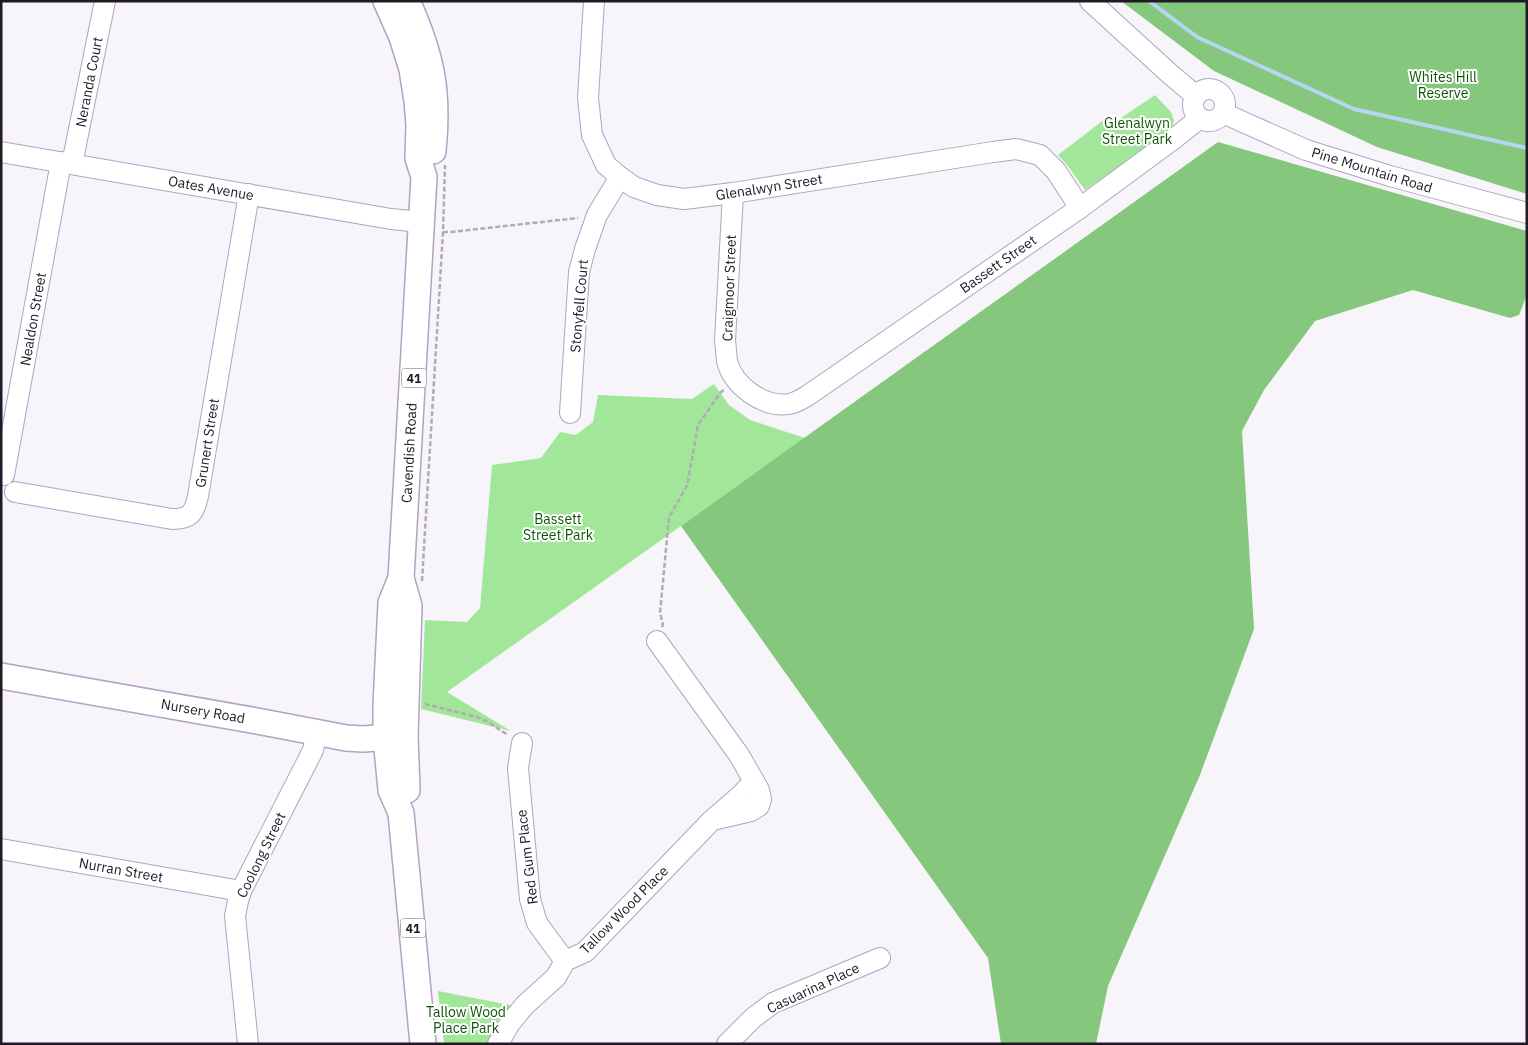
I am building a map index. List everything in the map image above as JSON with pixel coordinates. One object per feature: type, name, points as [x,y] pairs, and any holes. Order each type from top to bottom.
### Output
[{"type":"main road","name":"Cavendish Road","points":[[386,1],[402,37],[412,69],[418,101],[418,158],[424,178],[432,227],[414,362],[401,578],[409,606],[390,790],[401,813],[423,1044]]},
{"type":"main road","name":"Cavendish Road","points":[[407,1],[428,52],[435,94],[436,118],[433,157],[424,178]]},
{"type":"main road","name":"Nursery Road","points":[[1,676],[356,739],[396,737]]},
{"type":"street","name":"Neranda Court","points":[[67,163],[105,1]]},
{"type":"street","name":"Glenalwyn Street","points":[[594,1],[588,98],[592,135],[606,164],[634,187],[657,195],[684,199],[1016,150],[1040,155],[1056,171],[1080,208]]},
{"type":"street","points":[[1090,1],[1196,96]]},
{"type":"street","points":[[1206,89],[1218,91],[1225,101],[1223,113],[1219,118],[1213,120],[1200,118],[1194,108],[1196,96],[1200,91],[1206,89]]},
{"type":"street","name":"Pine Mountain Road","points":[[1223,113],[1306,150],[1442,191],[1527,213]]},
{"type":"street","name":"Bassett Street","points":[[790,404],[807,396],[1080,208],[1200,118]]},
{"type":"street","name":"Oates Avenue","points":[[1,152],[432,227]]},
{"type":"street","name":"Nealdon Street","points":[[3,475],[67,163]]},
{"type":"street","name":"Stonyfell Court","points":[[570,413],[579,272],[585,248],[597,215],[620,177]]},
{"type":"street","name":"Craigmoor Street","points":[[733,193],[725,341],[727,362],[736,378],[751,394],[773,404],[790,404]]},
{"type":"street","name":"Grunert Street","points":[[8,497],[172,519],[182,519],[190,515],[196,506],[198,496],[249,194]]},
{"type":"street","points":[[3,475],[8,476],[13,481],[8,497]]},
{"type":"street","name":"Tallow Wood Place","points":[[498,1044],[510,1023],[525,1005],[556,978],[565,961],[585,952],[712,820],[751,811],[759,806],[761,799],[759,790],[739,755],[657,640]]},
{"type":"street","name":"Coolong Street","points":[[248,1044],[236,916],[238,901],[313,750],[316,732]]},
{"type":"street","name":"Red Gum Place","points":[[522,743],[518,768],[530,899],[537,923],[565,961]]},
{"type":"street","name":"Nurran Street","points":[[1,849],[242,890]]},
{"type":"street","name":"Casuarina Place","points":[[726,1044],[753,1018],[773,1003],[880,958]]},
{"type":"path","points":[[432,227],[451,232],[597,215]]},
{"type":"path","points":[[657,640],[663,624],[660,613],[669,517],[687,486],[698,425],[721,392],[736,378]]},
{"type":"path","points":[[418,702],[486,720],[522,743]]},
{"type":"green space","name":"Whites Hill Reserve","points":[[1121,1],[1527,1],[1527,194],[1377,147],[1214,71]]},
{"type":"green space","name":"Glenalwyn Street Park","points":[[1155,95],[1171,112],[1174,120],[1171,131],[1085,190],[1058,155],[1105,119],[1118,120]]},
{"type":"green space","points":[[1218,142],[1527,231],[1527,294],[1519,315],[1510,318],[1413,290],[1315,321],[1264,390],[1242,431],[1254,629],[1200,775],[1108,986],[1096,1044],[1001,1044],[988,958],[681,526]]},
{"type":"green space","name":"Bassett Street Park","points":[[714,384],[729,405],[750,420],[805,438],[447,692],[511,731],[421,709],[425,620],[467,622],[480,608],[492,465],[541,458],[560,432],[576,435],[593,422],[598,395],[692,399]]},
{"type":"green space","name":"Tallow Wood Place Park","points":[[438,991],[515,1006],[497,1022],[487,1044],[444,1044]]},
{"type":"waterway","points":[[1149,1],[1197,37],[1354,109],[1527,148]]}]
